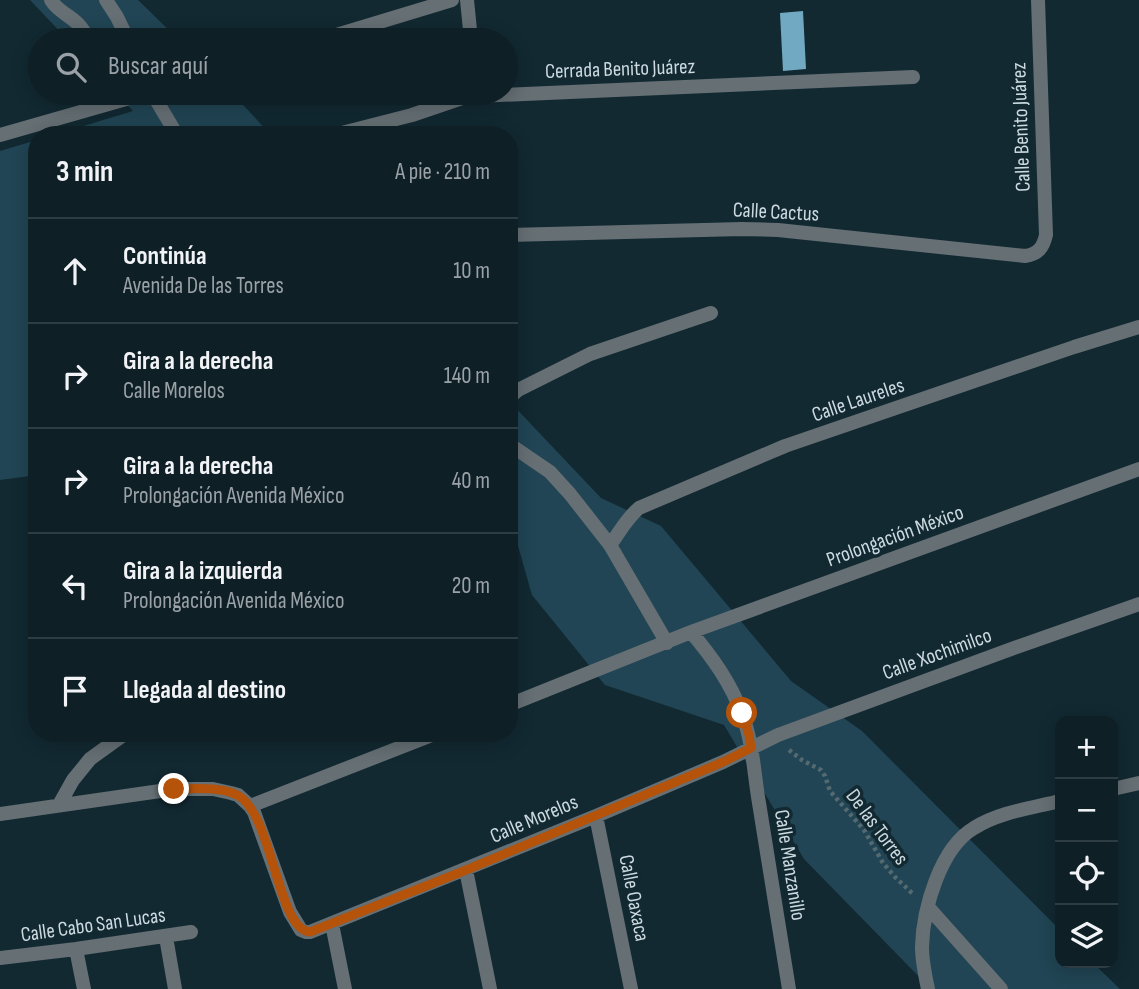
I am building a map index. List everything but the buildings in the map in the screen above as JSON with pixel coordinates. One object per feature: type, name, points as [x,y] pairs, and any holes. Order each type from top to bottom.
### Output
[{"type":"street","points":[[51,0],[61,13],[81,28]]},
{"type":"street","points":[[360,28],[452,0]]},
{"type":"street","points":[[467,0],[470,28]]},
{"type":"street","name":"Calle Benito Juárez","points":[[1038,0],[1046,235],[1039,251]]},
{"type":"street","points":[[109,1],[122,28]]},
{"type":"street","name":"Cerrada Benito Juárez","points":[[518,92],[913,77]]},
{"type":"street","points":[[32,126],[106,105]]},
{"type":"street","points":[[157,105],[171,126]]},
{"type":"street","name":"Cerrada Benito Juárez","points":[[369,126],[441,105]]},
{"type":"street","points":[[0,135],[28,127]]},
{"type":"street","name":"Calle Cactus","points":[[518,235],[778,230],[1025,256],[1039,251]]},
{"type":"street","points":[[518,390],[590,354],[711,313]]},
{"type":"street","name":"Calle Laureles","points":[[610,545],[626,519],[639,508],[785,446],[1139,327]]},
{"type":"street","points":[[518,450],[551,472],[610,545],[667,643]]},
{"type":"street","name":"Prolongación México","points":[[518,701],[691,632],[1139,469]]},
{"type":"street","name":"Calle Xochimilco","points":[[751,748],[778,735],[1139,604]]},
{"type":"street","name":"Calle Manzanillo","points":[[691,632],[716,664],[732,692],[749,735],[789,989]]},
{"type":"street","points":[[59,805],[90,758],[113,742]]},
{"type":"street","points":[[0,814],[174,789],[214,789],[238,795],[250,806],[414,742]]},
{"type":"street","name":"Calle Morelos","points":[[250,806],[290,912],[297,925],[306,932],[315,931],[596,816],[751,748]]},
{"type":"street","points":[[1118,788],[1139,783]]},
{"type":"street","points":[[928,989],[922,944],[928,907],[938,873],[952,848],[971,829],[993,818],[1055,802]]},
{"type":"street","name":"Calle Oaxaca","points":[[596,816],[631,989]]},
{"type":"street","points":[[466,870],[490,989]]},
{"type":"street","points":[[928,907],[1001,989]]},
{"type":"street","points":[[332,924],[345,989]]},
{"type":"street","name":"Calle Cabo San Lucas","points":[[0,958],[76,950],[191,932]]},
{"type":"street","points":[[166,937],[175,989]]},
{"type":"street","points":[[76,950],[83,989]]},
{"type":"path","name":"De las Torres","points":[[778,735],[793,754],[821,770],[830,792],[864,830],[883,863],[905,888],[928,907]]},
{"type":"shaded area","points":[[30,0],[138,0],[167,28],[57,28]]},
{"type":"shaded area","points":[[128,105],[243,105],[263,126],[84,126],[133,111]]},
{"type":"shaded area","points":[[28,143],[28,476],[0,480],[0,151]]},
{"type":"shaded area","points":[[518,410],[601,498],[661,526],[791,681],[862,731],[1055,925],[1055,968],[1098,968],[1120,989],[931,989],[804,859],[724,725],[605,685],[532,595],[518,546]]},
{"type":"route","points":[[174,789],[214,789],[238,795],[250,806],[290,912],[301,930],[310,932],[596,816],[751,748],[742,713]]}]
